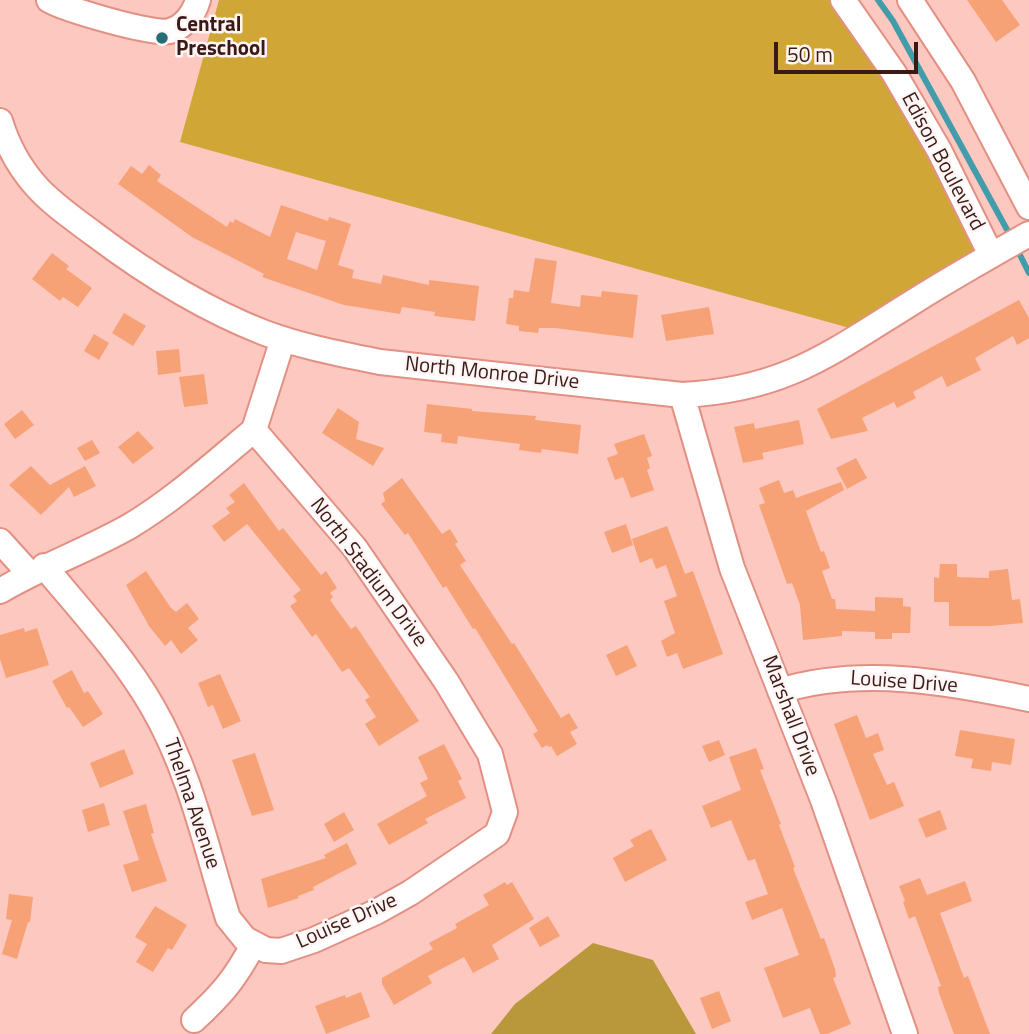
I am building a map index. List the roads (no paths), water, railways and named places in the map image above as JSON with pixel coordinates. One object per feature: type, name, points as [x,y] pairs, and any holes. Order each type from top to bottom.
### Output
[{"type":"street","points":[[49,0],[146,30],[168,32],[186,23],[198,0]]},
{"type":"street","name":"Edison Boulevard","points":[[844,0],[894,74],[996,252]]},
{"type":"street","points":[[910,0],[963,81],[1029,207]]},
{"type":"street","name":"North Monroe Drive","points":[[0,121],[7,151],[53,202],[138,266],[219,313],[283,339],[380,362],[682,396],[732,391],[764,383],[819,361],[1029,234]]},
{"type":"street","points":[[0,591],[37,570],[113,535],[161,506],[254,430],[283,339]]},
{"type":"street","name":"Marshall Drive","points":[[682,396],[732,568],[823,800],[905,1034]]},
{"type":"street","name":"North Stadium Drive","points":[[254,430],[355,548],[446,681],[490,754],[505,812]]},
{"type":"street","name":"Thelma Avenue","points":[[0,541],[37,570],[125,665],[154,709],[185,776],[228,918],[238,933],[253,945]]},
{"type":"street","name":"Louise Drive","points":[[780,691],[827,680],[883,678],[932,682],[1029,699]]},
{"type":"street","name":"Louise Drive","points":[[253,945],[266,950],[281,951],[314,940],[376,912],[410,893],[497,834],[505,812]]},
{"type":"street","points":[[194,1020],[224,992],[237,975],[253,945]]},
{"type":"waterway","points":[[878,0],[893,21],[1011,237]]},
{"type":"waterway","points":[[1016,247],[1029,273]]},
{"type":"place","name":"Central Preschool","points":[[162,38]]}]
